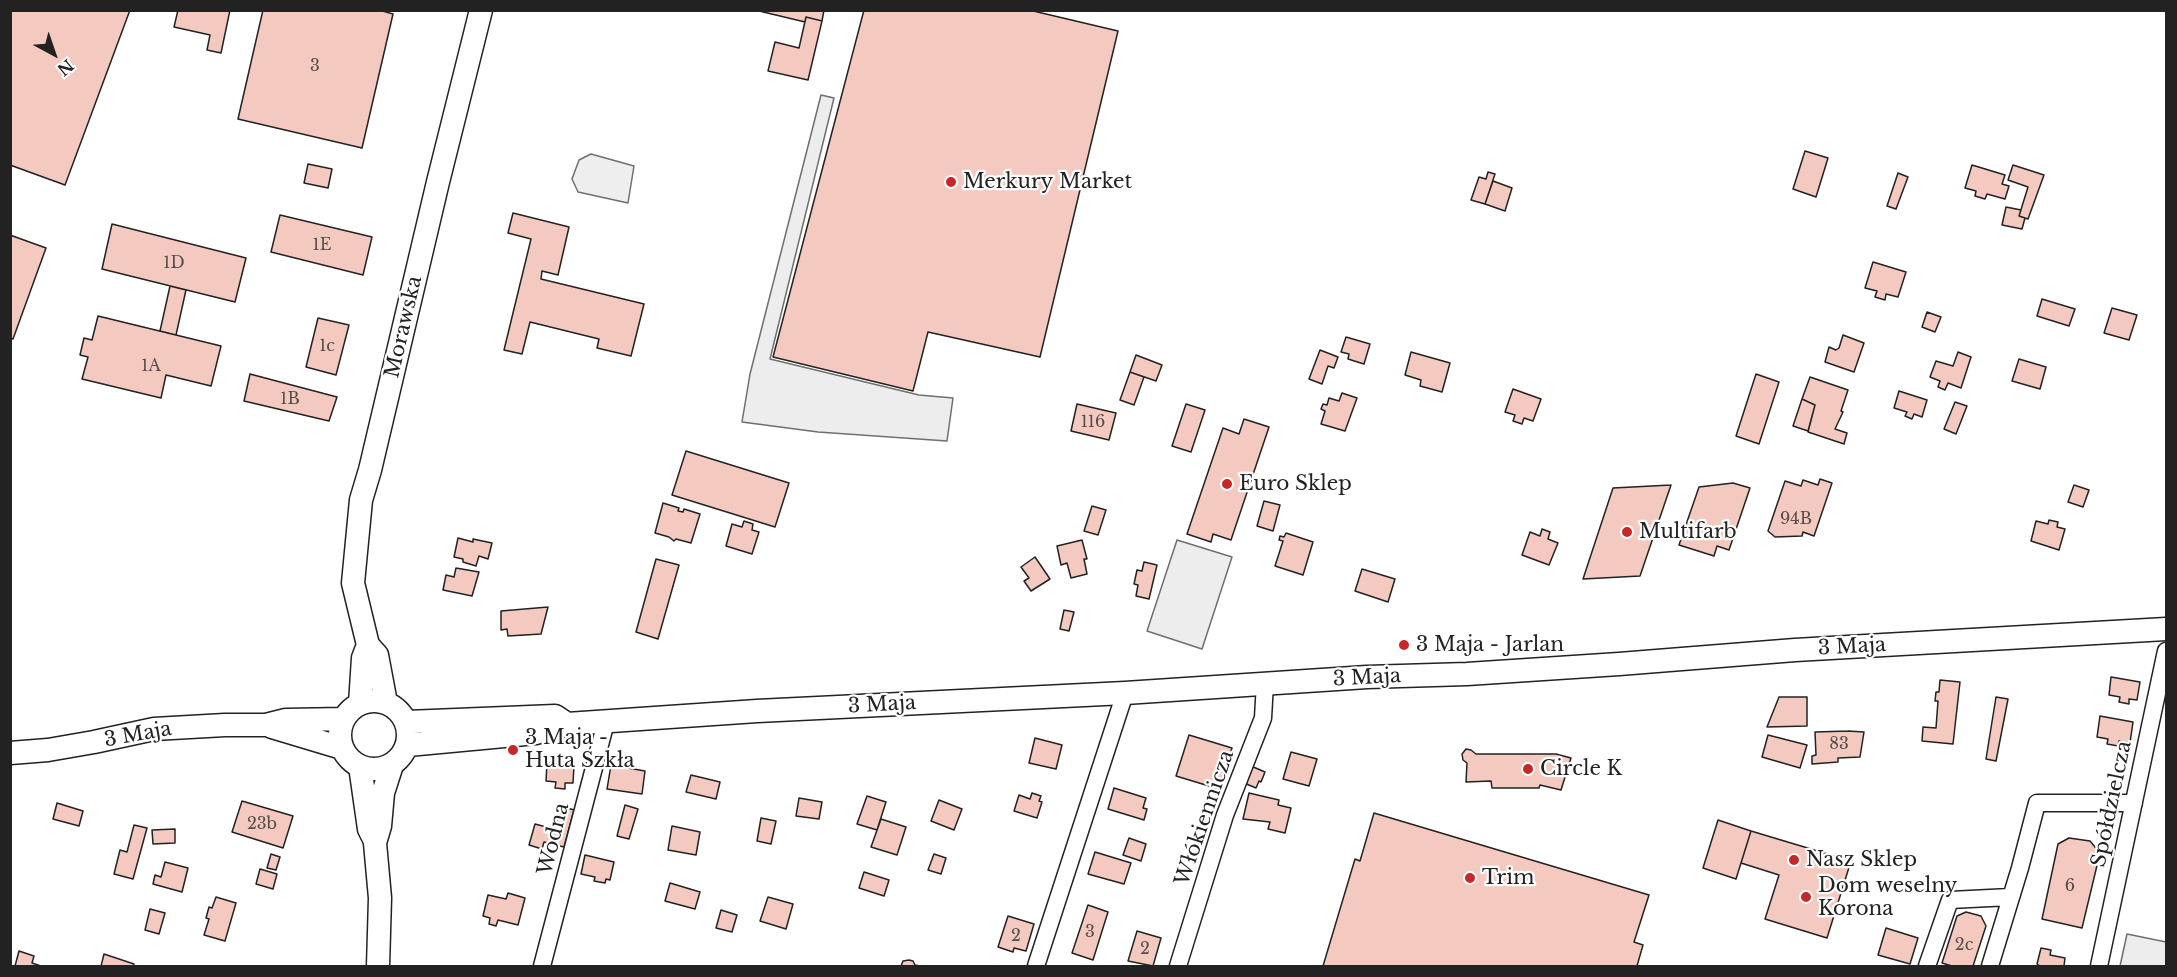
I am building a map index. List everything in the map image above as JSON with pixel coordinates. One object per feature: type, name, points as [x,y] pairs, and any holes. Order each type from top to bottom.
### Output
[{"type":"street","name":"Morawska","points":[[386,703],[377,655],[368,645],[352,582],[361,500],[481,10]]},
{"type":"street","name":"3 Maja","points":[[407,733],[536,733],[567,724],[757,711],[1601,666],[1795,650],[2166,629]]},
{"type":"street","name":"Morawska","points":[[352,711],[368,645]]},
{"type":"street","name":"Spółdzielcza","points":[[2099,966],[2166,651]]},
{"type":"street","name":"Włókiennicza","points":[[1178,966],[1225,815],[1263,718],[1265,683]]},
{"type":"street","points":[[1036,966],[1125,693]]},
{"type":"street","points":[[377,701],[386,703],[402,714],[407,733],[400,759],[392,765],[374,770],[360,766],[347,757],[342,748],[340,728],[352,711],[377,701]]},
{"type":"street","name":"3 Maja","points":[[10,753],[48,750],[154,729],[266,725],[352,711]]},
{"type":"street","name":"Wodna","points":[[542,966],[606,722]]},
{"type":"street","name":"3 Maja","points":[[266,725],[342,748]]},
{"type":"street","points":[[375,843],[380,826],[383,793],[392,765]]},
{"type":"street","points":[[360,766],[369,829],[375,843],[380,898],[378,966]]},
{"type":"street","points":[[1990,966],[2037,803],[2134,803]]},
{"type":"street","points":[[1927,966],[1950,900],[2010,897]]},
{"type":"shaded area","points":[[821,95],[834,98],[770,359],[919,395],[953,398],[947,441],[818,432],[742,422],[750,374]]},
{"type":"shaded area","points":[[591,154],[634,166],[628,203],[578,192],[572,179],[579,160]]},
{"type":"shaded area","points":[[1177,540],[1232,557],[1202,649],[1147,631]]},
{"type":"shaded area","points":[[2127,934],[2166,942],[2166,966],[2120,966]]},
{"type":"building","points":[[10,10],[130,10],[65,185],[10,165]]},
{"type":"building","points":[[178,10],[230,10],[221,53],[207,50],[210,35],[174,27]]},
{"type":"building","points":[[263,10],[379,10],[393,14],[362,148],[238,119]]},
{"type":"building","points":[[755,10],[824,10],[822,21],[806,17],[805,22]]},
{"type":"building","name":"Merkury Market","points":[[864,10],[1029,10],[1118,31],[1040,357],[928,332],[913,391],[773,357]]},
{"type":"building","points":[[806,17],[822,21],[808,80],[768,71],[775,42],[799,48]]},
{"type":"building","points":[[1805,151],[1828,158],[1816,197],[1793,189]]},
{"type":"building","points":[[308,164],[332,169],[328,188],[304,183]]},
{"type":"building","points":[[1972,165],[2005,175],[2002,184],[2009,186],[2005,199],[1987,194],[1985,199],[1975,196],[1976,191],[1965,188]]},
{"type":"building","points":[[2013,165],[2044,175],[2028,219],[2019,216],[2028,187],[2008,180]]},
{"type":"building","points":[[1488,172],[1495,174],[1485,204],[1471,200],[1479,177],[1486,179]]},
{"type":"building","points":[[1898,173],[1908,177],[1896,209],[1887,206]]},
{"type":"building","points":[[1493,181],[1512,188],[1505,211],[1485,204]]},
{"type":"building","points":[[2006,207],[2021,210],[2019,216],[2025,218],[2022,229],[2002,225]]},
{"type":"building","points":[[513,213],[569,227],[558,275],[542,271],[541,279],[644,304],[631,356],[597,348],[599,339],[530,322],[522,354],[504,350],[531,239],[508,233]]},
{"type":"building","points":[[280,215],[372,237],[363,275],[271,252]]},
{"type":"building","points":[[112,224],[246,258],[235,302],[102,269]]},
{"type":"building","points":[[10,235],[46,248],[13,339],[10,338]]},
{"type":"building","points":[[1873,262],[1906,272],[1898,297],[1886,294],[1885,300],[1875,297],[1877,291],[1865,288]]},
{"type":"building","points":[[170,286],[186,290],[176,335],[160,331]]},
{"type":"building","points":[[2042,299],[2075,309],[2069,326],[2037,316]]},
{"type":"building","points":[[2112,308],[2137,315],[2129,340],[2104,333]]},
{"type":"building","points":[[1927,312],[1941,317],[1935,332],[1922,327]]},
{"type":"building","points":[[98,316],[221,346],[211,386],[166,375],[161,398],[82,379],[88,357],[80,355],[84,338],[92,340]]},
{"type":"building","points":[[318,318],[349,325],[336,375],[306,367]]},
{"type":"building","points":[[1843,335],[1864,343],[1854,372],[1825,362],[1829,347],[1836,350],[1839,348]]},
{"type":"building","points":[[1346,337],[1370,344],[1364,364],[1348,359],[1349,354],[1341,352]]},
{"type":"building","points":[[1320,350],[1338,357],[1334,368],[1328,366],[1322,384],[1309,379]]},
{"type":"building","points":[[1411,352],[1450,363],[1442,392],[1420,386],[1421,380],[1405,375]]},
{"type":"building","points":[[1958,352],[1971,357],[1961,388],[1948,383],[1945,390],[1938,387],[1940,381],[1930,377],[1936,361],[1953,366]]},
{"type":"building","points":[[1136,355],[1162,365],[1156,381],[1130,372]]},
{"type":"building","points":[[2019,359],[2046,367],[2040,389],[2012,381]]},
{"type":"building","points":[[1130,372],[1144,377],[1134,405],[1120,400]]},
{"type":"building","points":[[250,374],[337,397],[329,421],[244,401]]},
{"type":"building","points":[[1756,374],[1779,382],[1759,444],[1736,436]]},
{"type":"building","points":[[1810,377],[1848,390],[1841,411],[1843,412],[1835,429],[1847,433],[1844,444],[1808,432],[1815,405],[1802,399]]},
{"type":"building","points":[[1513,389],[1541,399],[1533,421],[1524,418],[1522,424],[1513,421],[1515,415],[1505,412]]},
{"type":"building","points":[[1899,391],[1927,400],[1922,417],[1914,414],[1912,419],[1905,416],[1907,412],[1894,408]]},
{"type":"building","points":[[1342,393],[1357,398],[1345,431],[1321,424],[1325,411],[1321,409],[1323,404],[1327,405],[1329,398],[1339,401]]},
{"type":"building","points":[[1802,399],[1815,405],[1808,431],[1793,426]]},
{"type":"building","points":[[1955,402],[1967,406],[1956,434],[1944,429]]},
{"type":"building","points":[[1077,404],[1116,413],[1109,440],[1071,431]]},
{"type":"building","points":[[1186,404],[1205,410],[1191,452],[1172,446]]},
{"type":"building","name":"Euro Sklep","points":[[1244,419],[1269,427],[1231,540],[1213,534],[1211,542],[1187,534],[1223,428],[1239,434]]},
{"type":"building","points":[[686,451],[789,483],[775,527],[672,495]]},
{"type":"building","points":[[1820,479],[1832,483],[1814,536],[1803,532],[1802,536],[1775,537],[1768,531],[1785,481],[1801,486],[1803,480],[1818,485]]},
{"type":"building","points":[[1733,483],[1750,488],[1729,550],[1717,546],[1714,556],[1679,545],[1699,487]]},
{"type":"building","name":"Multifarb","points":[[1671,485],[1640,576],[1583,579],[1613,488]]},
{"type":"building","points":[[2074,485],[2089,490],[2083,507],[2068,502]]},
{"type":"building","points":[[1264,501],[1280,505],[1273,531],[1257,526]]},
{"type":"building","points":[[663,503],[679,508],[678,511],[683,512],[684,509],[700,514],[691,543],[676,539],[674,541],[655,533]]},
{"type":"building","points":[[1092,506],[1106,510],[1098,535],[1084,531]]},
{"type":"building","points":[[2049,520],[2058,522],[2057,527],[2065,529],[2059,550],[2031,541],[2036,521],[2048,524]]},
{"type":"building","points":[[744,521],[753,524],[752,530],[759,532],[752,554],[726,546],[732,524],[742,527]]},
{"type":"building","points":[[1542,529],[1550,532],[1548,539],[1558,543],[1549,565],[1522,555],[1530,532],[1540,536]]},
{"type":"building","points":[[1286,533],[1313,542],[1303,575],[1275,566],[1283,541],[1279,540],[1280,536],[1284,537]]},
{"type":"building","points":[[458,538],[492,543],[488,559],[479,556],[476,566],[454,557]]},
{"type":"building","points":[[1082,540],[1087,559],[1084,559],[1087,574],[1071,578],[1067,563],[1061,565],[1057,546]]},
{"type":"building","points":[[1035,557],[1050,579],[1031,591],[1024,581],[1029,578],[1021,567]]},
{"type":"building","points":[[656,559],[679,565],[658,639],[636,632]]},
{"type":"building","points":[[1144,562],[1157,565],[1149,599],[1136,596],[1138,585],[1134,584],[1137,570],[1142,571]]},
{"type":"building","points":[[456,568],[479,572],[472,596],[443,590],[446,575],[454,577]]},
{"type":"building","points":[[1362,569],[1395,579],[1388,602],[1355,591]]},
{"type":"building","points":[[548,607],[541,634],[508,636],[507,629],[501,630],[501,611]]},
{"type":"building","points":[[1064,610],[1074,612],[1069,631],[1060,629]]},
{"type":"building","points":[[2111,677],[2140,682],[2137,700],[2129,699],[2129,704],[2119,702],[2120,697],[2109,695]]},
{"type":"building","points":[[1940,680],[1960,682],[1953,744],[1922,741],[1923,727],[1936,728],[1938,701],[1935,701],[1936,692],[1939,692]]},
{"type":"building","points":[[1779,697],[1807,697],[1807,726],[1767,727]]},
{"type":"building","points":[[1996,697],[2008,699],[1996,761],[1986,759]]},
{"type":"building","points":[[2100,716],[2133,722],[2130,743],[2119,741],[2118,746],[2107,744],[2108,739],[2097,737]]},
{"type":"building","points":[[1815,732],[1864,732],[1860,757],[1838,758],[1838,762],[1812,764],[1812,756],[1816,755]]},
{"type":"building","points":[[1189,735],[1232,748],[1219,789],[1176,776]]},
{"type":"building","points":[[1768,735],[1807,745],[1800,768],[1762,757]]},
{"type":"building","points":[[1035,738],[1062,745],[1056,769],[1029,763]]},
{"type":"building","points":[[1466,749],[1476,754],[1556,754],[1571,758],[1561,790],[1540,785],[1539,788],[1492,788],[1491,781],[1466,782],[1467,763],[1463,760],[1462,754]]},
{"type":"building","points":[[1291,752],[1317,759],[1309,786],[1283,779]]},
{"type":"building","points":[[547,763],[574,765],[573,783],[565,783],[565,789],[555,788],[556,782],[546,781]]},
{"type":"building","points":[[611,765],[645,771],[642,794],[607,789]]},
{"type":"building","points":[[1251,766],[1265,772],[1256,788],[1244,783]]},
{"type":"building","points":[[691,775],[720,782],[716,799],[686,792]]},
{"type":"building","points":[[1114,788],[1146,798],[1143,808],[1147,809],[1144,820],[1108,809]]},
{"type":"building","points":[[1032,793],[1041,796],[1039,801],[1042,802],[1037,818],[1014,811],[1019,795],[1030,799]]},
{"type":"building","points":[[1249,793],[1279,800],[1278,805],[1291,808],[1285,833],[1268,829],[1270,822],[1243,819]]},
{"type":"building","points":[[867,796],[886,802],[877,830],[857,824]]},
{"type":"building","points":[[799,798],[822,802],[819,819],[796,816]]},
{"type":"building","points":[[939,800],[962,809],[954,830],[931,821]]},
{"type":"building","points":[[242,801],[293,816],[283,848],[232,832]]},
{"type":"building","points":[[57,803],[83,811],[79,826],[53,819]]},
{"type":"building","points":[[625,805],[638,809],[629,839],[617,836]]},
{"type":"building","points":[[561,806],[574,810],[564,847],[544,842],[542,849],[529,845],[535,824],[554,829]]},
{"type":"building","name":"Trim","points":[[1374,813],[1649,895],[1634,942],[1643,945],[1637,966],[1323,966],[1355,859],[1360,861]]},
{"type":"building","points":[[761,818],[776,821],[771,844],[757,841]]},
{"type":"building","points":[[881,819],[906,827],[897,855],[871,847]]},
{"type":"building","points":[[1718,820],[1751,831],[1736,879],[1703,868]]},
{"type":"building","points":[[134,825],[147,828],[133,879],[114,874],[120,850],[127,852]]},
{"type":"building","points":[[672,826],[700,832],[696,855],[668,850]]},
{"type":"building","points":[[175,829],[175,843],[153,844],[152,830]]},
{"type":"building","name":"Dom weselny Korona","points":[[1751,831],[1851,861],[1827,938],[1765,919],[1779,875],[1741,863]]},
{"type":"building","points":[[1129,838],[1146,844],[1141,861],[1123,855]]},
{"type":"building","points":[[2069,838],[2090,841],[2100,853],[2082,928],[2042,919],[2058,844]]},
{"type":"building","points":[[1095,852],[1131,863],[1124,884],[1088,874]]},
{"type":"building","points":[[271,854],[280,857],[276,870],[267,868]]},
{"type":"building","points":[[934,854],[946,858],[941,874],[928,870]]},
{"type":"building","points":[[585,855],[614,862],[610,880],[606,879],[605,883],[594,881],[595,877],[581,874]]},
{"type":"building","points":[[165,862],[188,868],[182,892],[153,884],[155,875],[161,877]]},
{"type":"building","points":[[260,869],[277,874],[273,889],[256,884]]},
{"type":"building","points":[[864,872],[889,880],[884,896],[859,888]]},
{"type":"building","points":[[670,883],[700,892],[695,909],[665,901]]},
{"type":"building","points":[[508,893],[525,898],[518,925],[498,920],[496,926],[489,924],[490,918],[483,916],[488,895],[506,899]]},
{"type":"building","points":[[216,897],[236,903],[225,941],[204,935],[209,919],[206,918],[209,907],[212,908]]},
{"type":"building","points":[[768,897],[793,904],[786,929],[760,921]]},
{"type":"building","points":[[1088,905],[1108,912],[1093,960],[1072,953]]},
{"type":"building","points":[[150,909],[165,913],[159,934],[145,930]]},
{"type":"building","points":[[721,910],[737,915],[732,932],[716,928]]},
{"type":"building","points":[[1966,912],[1981,916],[1986,926],[1973,966],[1952,966],[1942,963],[1957,916]]},
{"type":"building","points":[[1008,916],[1034,924],[1026,951],[1014,948],[1013,952],[998,947]]},
{"type":"building","points":[[1886,928],[1918,938],[1910,964],[1878,955]]},
{"type":"building","points":[[1137,931],[1161,938],[1153,966],[1128,961]]},
{"type":"building","points":[[2041,948],[2051,950],[2050,955],[2065,958],[2064,966],[2037,964]]},
{"type":"building","points":[[19,951],[34,956],[32,963],[41,966],[15,966]]},
{"type":"building","points":[[104,954],[134,964],[133,966],[101,966]]},
{"type":"building","points":[[909,960],[920,966],[901,966],[903,961]]},
{"type":"place","name":"Merkury Market","points":[[951,182]]},
{"type":"place","name":"Euro Sklep","points":[[1227,484]]},
{"type":"place","name":"Multifarb","points":[[1627,532]]},
{"type":"place","name":"3 Maja - Jarlan","points":[[1404,645]]},
{"type":"place","name":"3 Maja - Huta Szkła","points":[[513,750]]},
{"type":"place","name":"Circle K","points":[[1528,769]]},
{"type":"place","name":"Nasz Sklep","points":[[1794,860]]},
{"type":"place","name":"Trim","points":[[1470,878]]},
{"type":"place","name":"Dom weselny Korona","points":[[1806,897]]}]
